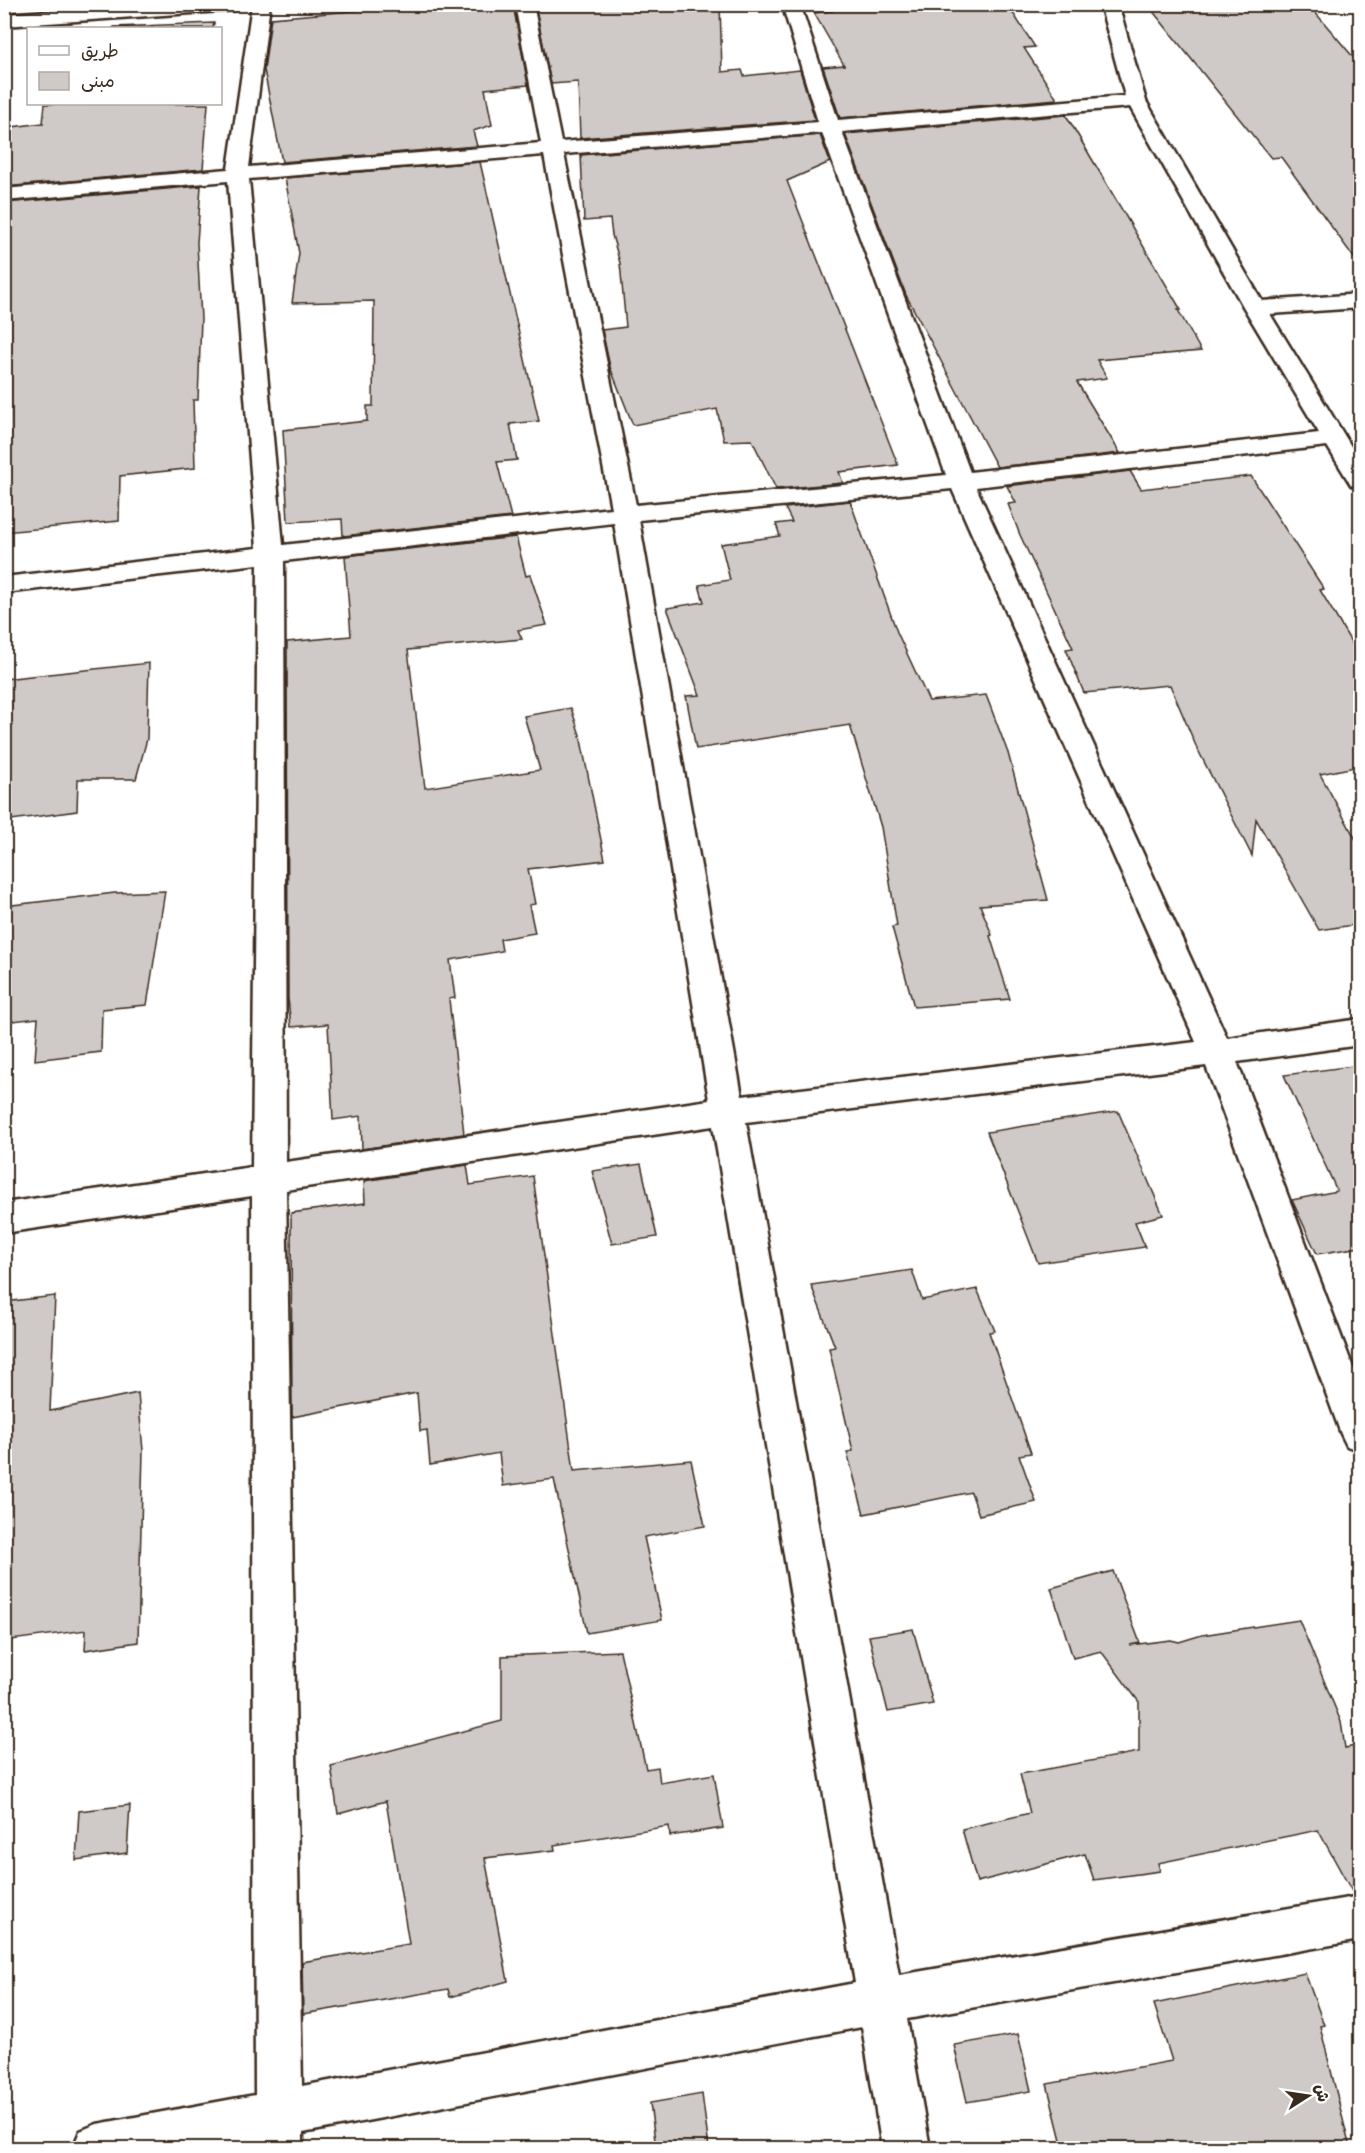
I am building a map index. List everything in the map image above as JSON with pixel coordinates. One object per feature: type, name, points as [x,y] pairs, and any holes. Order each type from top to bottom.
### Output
[{"type":"street","points":[[4,20],[236,4]]},
{"type":"street","points":[[261,4],[238,172],[271,555],[268,1180],[279,2131]]},
{"type":"street","points":[[524,4],[625,514],[906,2148]]},
{"type":"street","points":[[791,4],[830,128],[961,481],[1217,1052],[1360,1434]]},
{"type":"street","points":[[1109,4],[1137,101],[1255,308],[1360,480]]},
{"type":"street","points":[[4,195],[238,172],[553,150],[1137,101]]},
{"type":"street","points":[[1255,308],[1360,301]]},
{"type":"street","points":[[4,585],[625,514],[961,481],[1336,438]]},
{"type":"street","points":[[4,1218],[726,1111],[1217,1052],[1360,1032]]},
{"type":"street","points":[[97,2148],[279,2131],[882,2001],[1360,1918]]},
{"type":"building","points":[[434,4],[513,4],[528,85],[485,89],[492,125],[473,131],[477,146],[282,162],[264,70],[271,18]]},
{"type":"building","points":[[535,4],[720,4],[722,72],[742,70],[744,76],[800,70],[815,120],[580,138],[578,82],[551,84]]},
{"type":"building","points":[[881,4],[1007,4],[1035,47],[1024,48],[1057,99],[840,118],[823,67],[844,65],[814,13],[833,11],[831,8]]},
{"type":"building","points":[[1147,4],[1308,4],[1360,65],[1360,266],[1281,157],[1271,158]]},
{"type":"building","points":[[214,23],[213,27],[114,27]]},
{"type":"building","points":[[45,105],[208,105],[203,169],[4,187],[4,128],[43,123]]},
{"type":"building","points":[[1066,115],[1181,310],[1178,310],[1201,351],[1097,360],[1107,378],[1077,382],[1120,453],[997,467],[906,295],[845,134]]},
{"type":"building","points":[[820,135],[830,162],[787,181],[898,465],[839,472],[843,483],[776,489],[752,440],[724,441],[717,409],[633,425],[610,367],[602,330],[626,327],[620,263],[610,219],[584,221],[581,155]]},
{"type":"building","points":[[480,162],[539,421],[510,424],[517,460],[497,462],[511,517],[343,536],[342,519],[288,522],[283,430],[367,421],[367,406],[373,406],[374,301],[292,303],[299,253],[285,178]]},
{"type":"building","points":[[201,186],[197,243],[201,319],[198,400],[193,400],[195,468],[120,476],[119,521],[4,532],[4,203]]},
{"type":"building","points":[[1130,471],[1141,489],[1251,476],[1324,589],[1320,590],[1360,657],[1360,766],[1320,774],[1360,847],[1360,924],[1319,930],[1256,819],[1252,856],[1196,746],[1170,685],[1084,693],[1066,649],[1073,648],[1020,535],[1008,504],[1016,503],[1007,486]]},
{"type":"building","points":[[850,501],[897,632],[929,701],[986,695],[1008,753],[1048,900],[980,905],[992,935],[990,936],[1010,999],[914,1007],[892,927],[897,926],[881,827],[850,725],[696,749],[686,696],[700,695],[667,608],[704,602],[699,585],[730,580],[721,544],[780,536],[776,524],[792,522],[785,508]]},
{"type":"building","points":[[516,537],[526,576],[530,575],[547,625],[518,630],[522,639],[408,650],[425,788],[540,770],[524,716],[571,708],[580,735],[605,860],[528,869],[535,904],[529,905],[535,933],[500,939],[502,951],[450,960],[455,998],[449,999],[464,1134],[362,1149],[361,1116],[333,1120],[328,1024],[291,1027],[288,998],[287,642],[351,636],[345,556]]},
{"type":"building","points":[[149,663],[147,739],[136,779],[78,779],[77,811],[4,821],[4,679]]},
{"type":"building","points":[[165,891],[147,1005],[102,1009],[101,1052],[35,1060],[38,1018],[4,1022],[4,906],[115,893]]},
{"type":"building","points":[[1360,1065],[1360,1247],[1317,1254],[1292,1200],[1337,1191],[1284,1075]]},
{"type":"building","points":[[1118,1111],[1163,1215],[1135,1222],[1145,1247],[1038,1263],[987,1132]]},
{"type":"building","points":[[641,1164],[657,1237],[612,1244],[592,1171]]},
{"type":"building","points":[[467,1165],[470,1185],[533,1176],[574,1471],[691,1460],[705,1526],[644,1537],[662,1620],[587,1633],[554,1479],[503,1486],[499,1453],[430,1465],[427,1430],[420,1431],[417,1393],[292,1417],[291,1213],[365,1203],[364,1181]]},
{"type":"building","points":[[912,1270],[922,1300],[977,1289],[995,1331],[989,1332],[1031,1453],[1019,1455],[1036,1502],[979,1515],[971,1492],[864,1514],[847,1452],[853,1451],[829,1348],[835,1347],[811,1285]]},
{"type":"building","points":[[55,1296],[50,1411],[138,1393],[143,1451],[138,1642],[85,1650],[86,1630],[4,1641],[4,1302]]},
{"type":"building","points":[[1113,1571],[1140,1643],[1130,1645],[1171,1640],[1179,1642],[1202,1635],[1299,1620],[1341,1722],[1345,1748],[1360,1745],[1360,1894],[1354,1895],[1318,1830],[1158,1863],[1160,1871],[1094,1880],[1085,1854],[977,1882],[962,1829],[1030,1813],[1020,1774],[1139,1752],[1139,1702],[1101,1651],[1073,1658],[1051,1588]]},
{"type":"building","points":[[913,1629],[933,1704],[888,1712],[869,1636]]},
{"type":"building","points":[[620,1651],[646,1769],[658,1767],[660,1783],[714,1774],[723,1828],[670,1836],[669,1826],[554,1845],[555,1850],[485,1858],[508,1981],[450,1997],[448,1989],[303,2014],[302,1962],[409,1944],[386,1801],[338,1814],[331,1766],[502,1721],[502,1656]]},
{"type":"building","points":[[130,1805],[127,1853],[76,1860],[79,1811]]},
{"type":"building","points":[[1305,1973],[1324,2025],[1320,2026],[1350,2148],[1063,2148],[1047,2084],[1172,2061],[1154,2004]]},
{"type":"building","points":[[1018,2034],[1031,2091],[967,2102],[954,2045]]},
{"type":"building","points":[[702,2094],[709,2148],[656,2148],[650,2103]]}]
